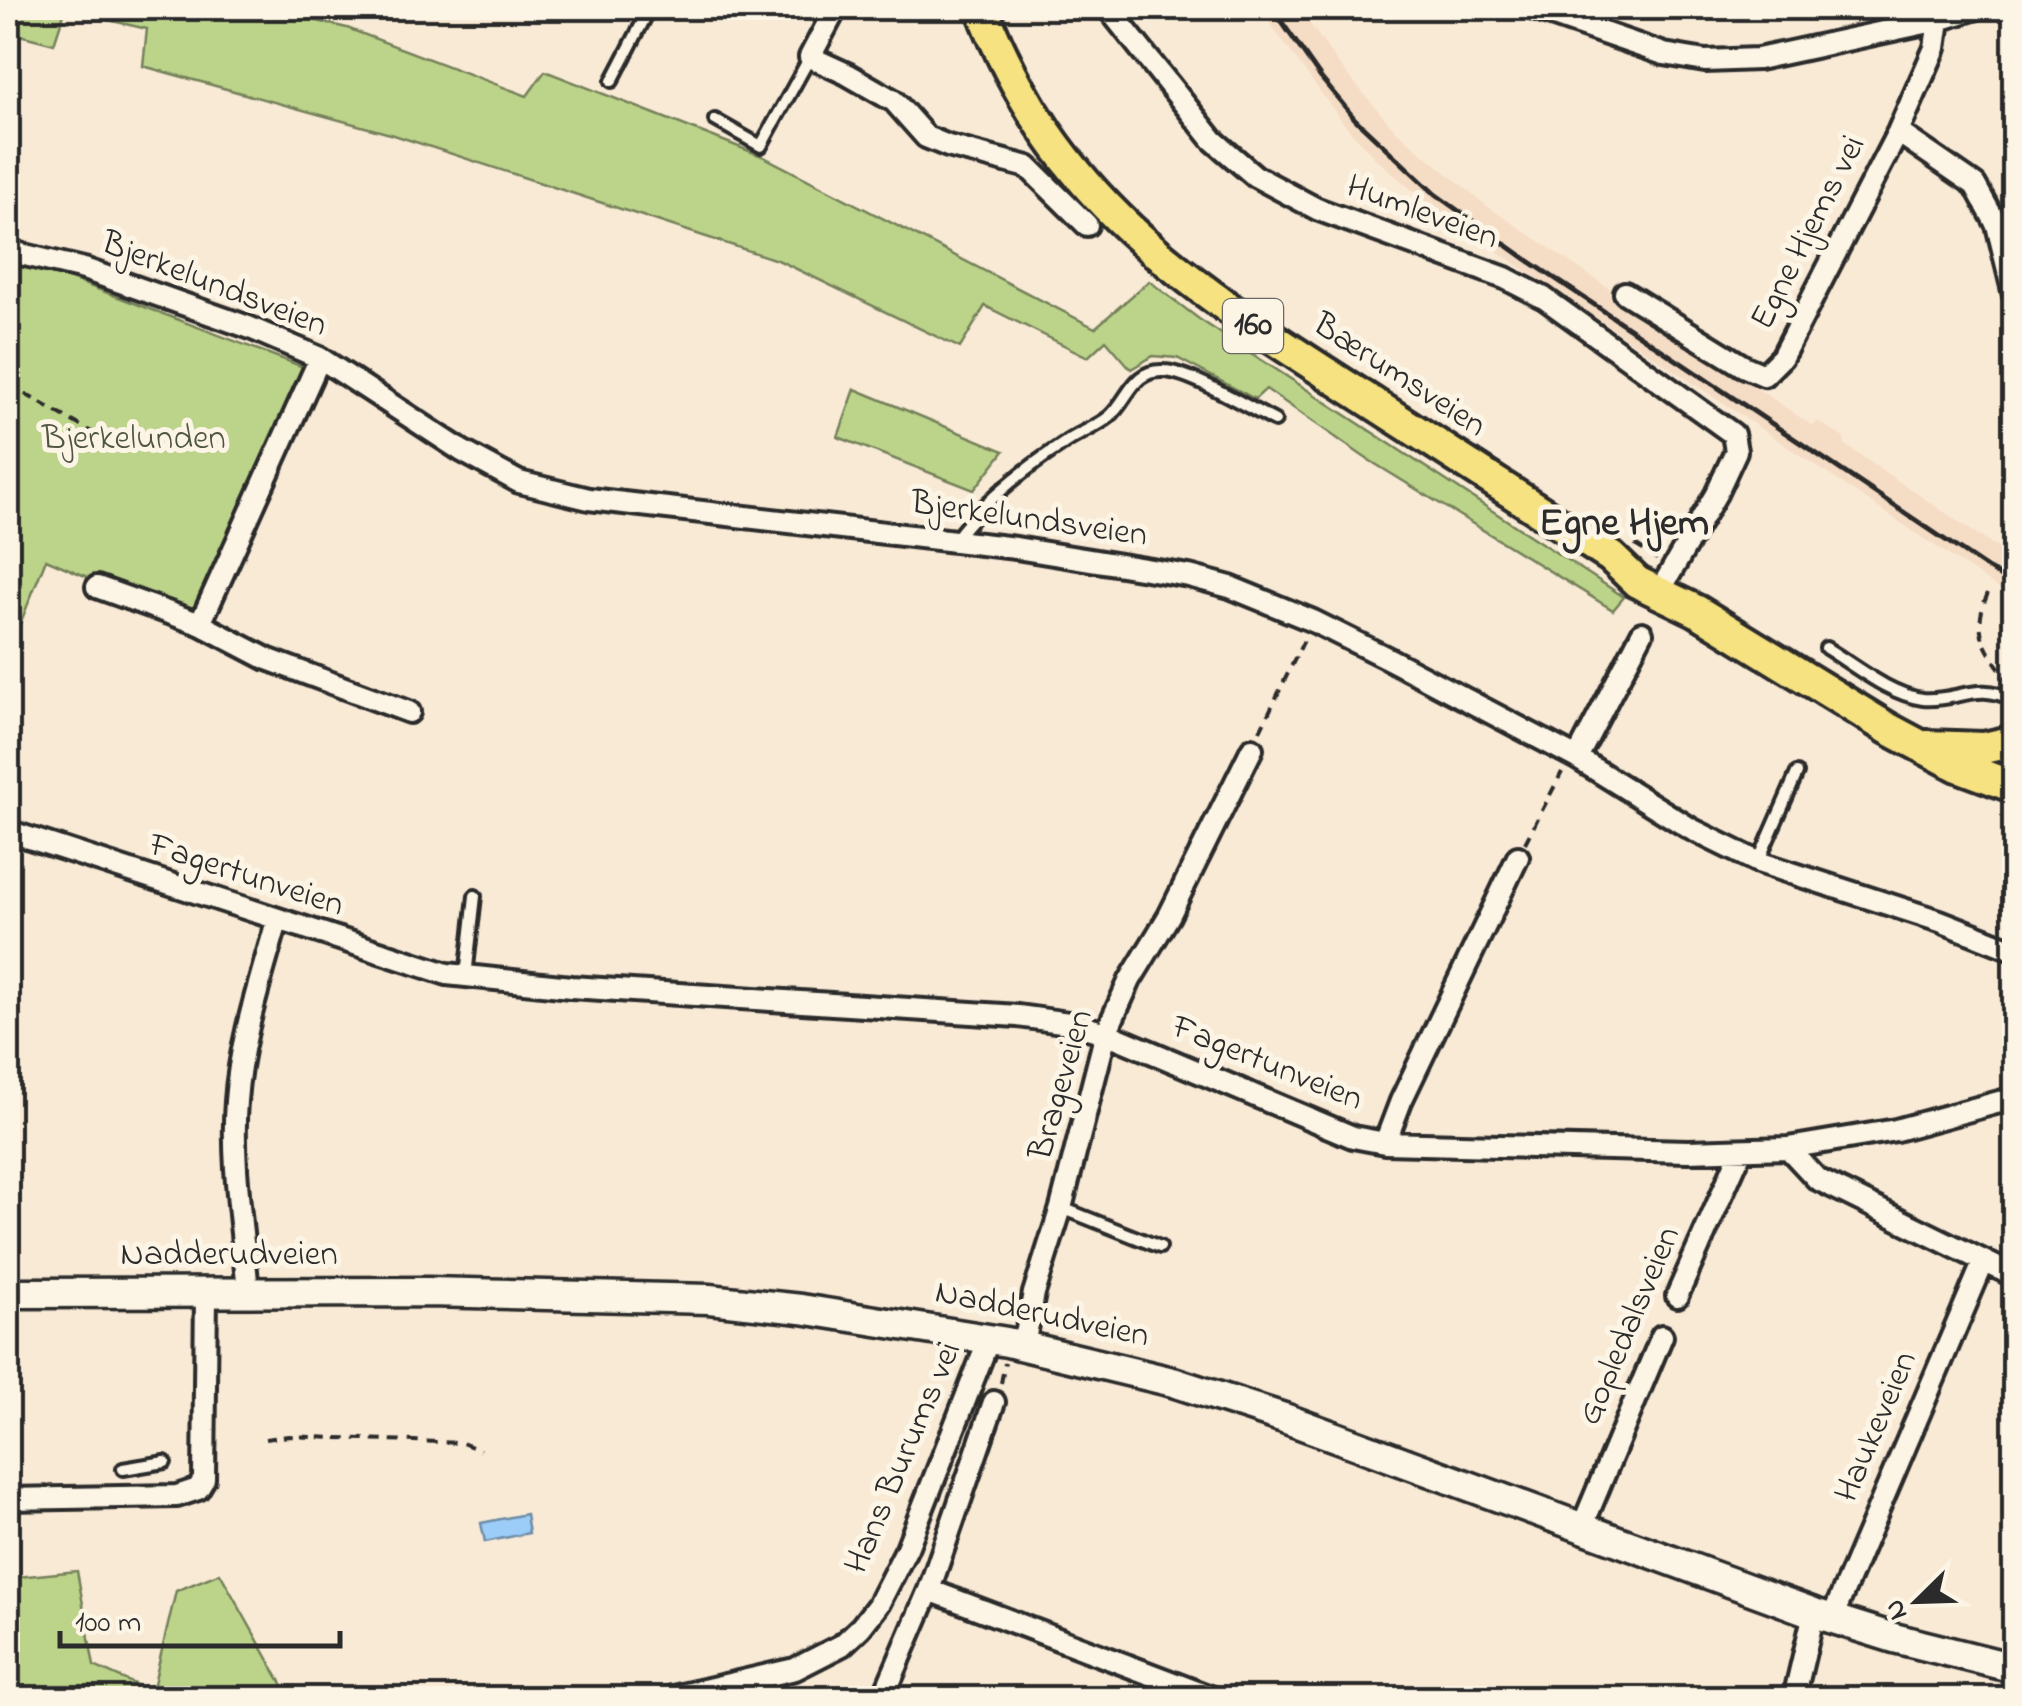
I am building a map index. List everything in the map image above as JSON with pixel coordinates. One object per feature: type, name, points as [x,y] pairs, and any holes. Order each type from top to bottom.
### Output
[{"type":"main road","name":"Bærumsveien","points":[[982,8],[1014,80],[1055,147],[1095,197],[1156,254],[1241,318],[1612,557],[1645,568],[1661,589],[1840,701],[1958,766],[2014,787]]},
{"type":"main road","name":"Bærumsveien","points":[[1924,746],[1984,748],[2014,742]]},
{"type":"main road","name":"160","points":[[2014,752],[2010,773],[2014,787]]},
{"type":"main road","name":"Nadderudveien","points":[[8,1294],[557,1293],[709,1299],[801,1309],[1007,1342],[1173,1382],[1284,1418],[1823,1616],[2014,1668]]},
{"type":"street","points":[[836,8],[810,57],[885,95],[926,137],[1028,167],[1086,225]]},
{"type":"street","name":"Humleveien","points":[[1108,8],[1213,140],[1255,176],[1317,209],[1505,278],[1544,298],[1733,434],[1736,451],[1661,589]]},
{"type":"street","points":[[1531,8],[1664,54],[1704,61],[1939,20],[1976,8]]},
{"type":"street","name":"Egne Hjems vei","points":[[1625,293],[1727,357],[1764,375],[1782,357],[1898,132],[1935,48],[1939,20]]},
{"type":"street","points":[[1898,132],[1975,186],[1997,226],[2014,295]]},
{"type":"street","name":"Bjerkelundsveien","points":[[8,251],[102,276],[320,358],[462,451],[519,482],[606,501],[954,541],[1189,576],[1230,587],[1313,621],[1576,758],[1692,829],[1758,862],[1940,921],[2014,950]]},
{"type":"street","points":[[200,624],[320,358]]},
{"type":"street","points":[[97,587],[200,624],[267,659],[409,712]]},
{"type":"street","points":[[1576,758],[1642,633]]},
{"type":"street","name":"Brageveien","points":[[1007,1342],[1034,1293],[1061,1208],[1106,1033],[1252,749]]},
{"type":"street","name":"Fagertunveien","points":[[8,831],[415,966],[466,976],[571,988],[1068,1022],[1106,1033],[1338,1131],[1385,1143],[1742,1151],[1788,1148]]},
{"type":"street","points":[[1385,1143],[1401,1101],[1518,857]]},
{"type":"street","points":[[248,1293],[234,1128],[236,1097],[277,921]]},
{"type":"street","points":[[1788,1148],[1896,1130],[2014,1098]]},
{"type":"street","points":[[1788,1148],[1818,1179],[2014,1276]]},
{"type":"street","name":"Gopledalsveien","points":[[1678,1296],[1742,1151]]},
{"type":"street","name":"Haukeveien","points":[[1794,1698],[1823,1616],[1984,1261]]},
{"type":"street","points":[[8,1499],[177,1496],[198,1489],[204,1479],[206,1294]]},
{"type":"street","name":"Gopledalsveien","points":[[1582,1527],[1662,1336]]},
{"type":"street","name":"Hans Burums vei","points":[[669,1698],[795,1669],[842,1645],[860,1627],[878,1605],[1007,1342]]},
{"type":"street","points":[[884,1693],[929,1590],[994,1402]]},
{"type":"street","points":[[929,1590],[1213,1698]]},
{"type":"lane","points":[[612,81],[650,8]]},
{"type":"lane","points":[[714,120],[761,146],[810,57]]},
{"type":"lane","points":[[954,541],[976,512],[1062,444],[1108,417],[1136,380],[1149,372],[1168,370],[1275,421]]},
{"type":"lane","points":[[1826,648],[1882,682],[1920,698],[1974,690],[2014,700]]},
{"type":"lane","points":[[1758,862],[1797,773]]},
{"type":"lane","points":[[466,976],[475,896]]},
{"type":"lane","points":[[1061,1208],[1160,1246]]},
{"type":"lane","points":[[123,1469],[165,1462]]},
{"type":"path","points":[[8,388],[114,445]]},
{"type":"path","points":[[1988,593],[1981,609],[1981,637],[2009,682],[2014,700]]},
{"type":"path","points":[[1252,749],[1313,621]]},
{"type":"path","points":[[1537,821],[1560,774],[1576,758]]},
{"type":"path","points":[[994,1402],[1003,1378],[1007,1342]]},
{"type":"path","points":[[266,1439],[288,1436],[462,1443],[480,1450]]},
{"type":"shaded area","points":[[1258,8],[1299,8],[1339,65],[1397,132],[1487,206],[1813,426],[1818,421],[1844,438],[1845,445],[2014,559],[2014,599],[1434,209],[1375,158],[1345,125]]},
{"type":"shaded area","points":[[814,1685],[819,1698],[747,1698]]},
{"type":"green space","points":[[8,8],[263,8],[347,28],[527,96],[545,71],[762,156],[1095,328],[1149,281],[1199,319],[1624,597],[1613,610],[1364,457],[1266,389],[1255,399],[1177,358],[1153,356],[1131,369],[1106,340],[1088,357],[985,306],[960,348],[780,261],[394,135],[143,66],[147,29],[65,10],[54,44],[8,32]]},
{"type":"green space","name":"Bjerkelunden","points":[[8,263],[68,278],[306,368],[191,622],[46,559],[8,654]]},
{"type":"green space","points":[[855,389],[1004,451],[974,490],[838,437]]},
{"type":"green space","points":[[77,1571],[94,1666],[152,1692],[176,1591],[220,1573],[290,1698],[8,1698],[8,1578]]},
{"type":"water","points":[[526,1514],[529,1533],[485,1542],[481,1523]]},
{"type":"railway","points":[[1272,8],[1355,119],[1435,194],[2014,586]]},
{"type":"district","name":"Egne Hjem","points":[[1624,524]]}]
